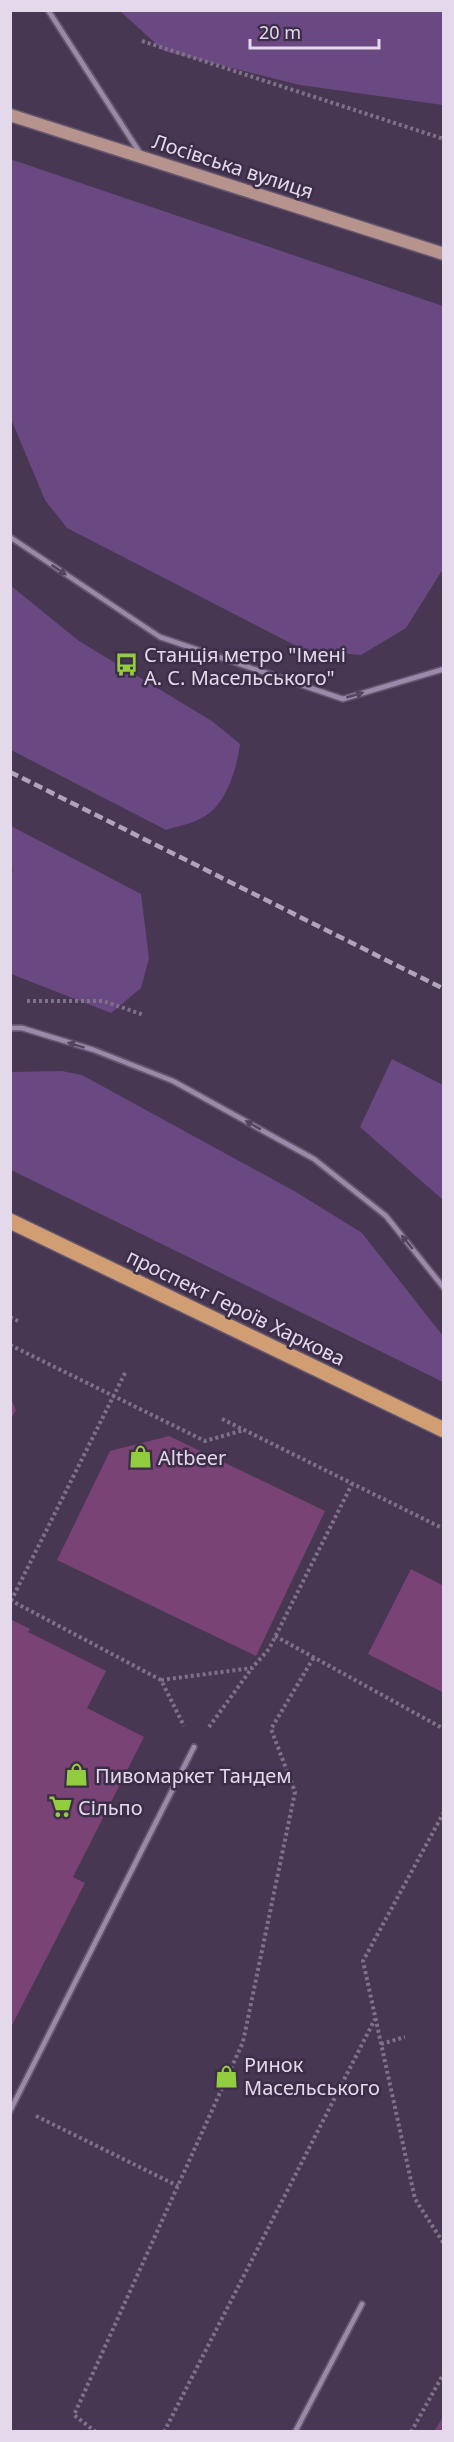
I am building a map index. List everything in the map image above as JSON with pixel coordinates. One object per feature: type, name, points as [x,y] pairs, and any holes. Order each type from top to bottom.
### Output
[{"type":"main road","name":"Лосівська вулиця","points":[[10,115],[444,254]]},
{"type":"main road","name":"проспект Героїв Харкова","points":[[10,1221],[444,1430]]},
{"type":"lane","points":[[48,10],[143,158]]},
{"type":"lane","points":[[10,537],[160,638],[343,699],[444,669]]},
{"type":"lane","points":[[10,1028],[22,1028],[94,1050],[173,1081],[314,1159],[386,1216],[444,1288]]},
{"type":"lane","points":[[10,2111],[194,1747]]},
{"type":"lane","points":[[295,2432],[362,2304]]},
{"type":"path","points":[[142,41],[444,139]]},
{"type":"path","points":[[22,1001],[103,1001],[144,1015]]},
{"type":"path","points":[[10,1317],[20,1322]]},
{"type":"path","points":[[10,1345],[205,1441],[244,1430]]},
{"type":"path","points":[[126,1371],[11,1601],[161,1680],[252,1668]]},
{"type":"path","points":[[222,1419],[444,1529]]},
{"type":"path","points":[[161,1680],[194,1747],[252,1668],[269,1649],[352,1484]]},
{"type":"path","points":[[275,1636],[444,1730]]},
{"type":"path","points":[[96,2432],[74,2415],[243,2042],[295,1792],[271,1729],[314,1657]]},
{"type":"path","points":[[444,1812],[363,1961],[415,2199],[444,2244]]},
{"type":"path","points":[[164,2432],[375,2019]]},
{"type":"path","points":[[381,2044],[405,2037]]},
{"type":"path","points":[[14,2104],[178,2186]]},
{"type":"path","points":[[411,2432],[444,2373]]},
{"type":"shaded area","points":[[120,11],[443,11],[443,105],[300,85],[164,51]]},
{"type":"shaded area","points":[[10,159],[443,306],[443,569],[406,628],[361,655],[304,650],[67,528],[45,500],[11,419]]},
{"type":"shaded area","points":[[10,585],[79,641],[212,721],[240,744],[233,775],[218,805],[202,818],[166,830],[11,750]]},
{"type":"shaded area","points":[[11,826],[141,894],[149,958],[141,988],[111,1013],[11,974],[10,875],[13,870],[11,869]]},
{"type":"shaded area","points":[[392,1059],[443,1085],[443,1200],[360,1127]]},
{"type":"shaded area","points":[[62,1071],[82,1075],[296,1192],[362,1233],[443,1336],[443,1382],[11,1170],[11,1072]]},
{"type":"building","points":[[10,1397],[16,1410],[10,1421]]},
{"type":"building","points":[[169,1436],[325,1511],[256,1656],[57,1560],[110,1451]]},
{"type":"building","points":[[411,1569],[444,1586],[444,1693],[368,1654]]},
{"type":"building","name":"Сільпо","points":[[10,1619],[30,1629],[28,1632],[106,1671],[87,1708],[144,1737],[73,1877],[85,1883],[10,2029]]},
{"type":"building","points":[[444,2415],[444,2432],[434,2432]]},
{"type":"railway","points":[[10,772],[444,989]]},
{"type":"place","name":"Станція метро \"Імені А. С. Масельського\"","points":[[126,665]]},
{"type":"place","name":"Altbeer","points":[[140,1457]]},
{"type":"place","name":"Пивомаркет Тандем","points":[[77,1775]]},
{"type":"place","name":"Сільпо","points":[[60,1807]]},
{"type":"place","name":"Ринок Масельського","points":[[226,2076]]}]
